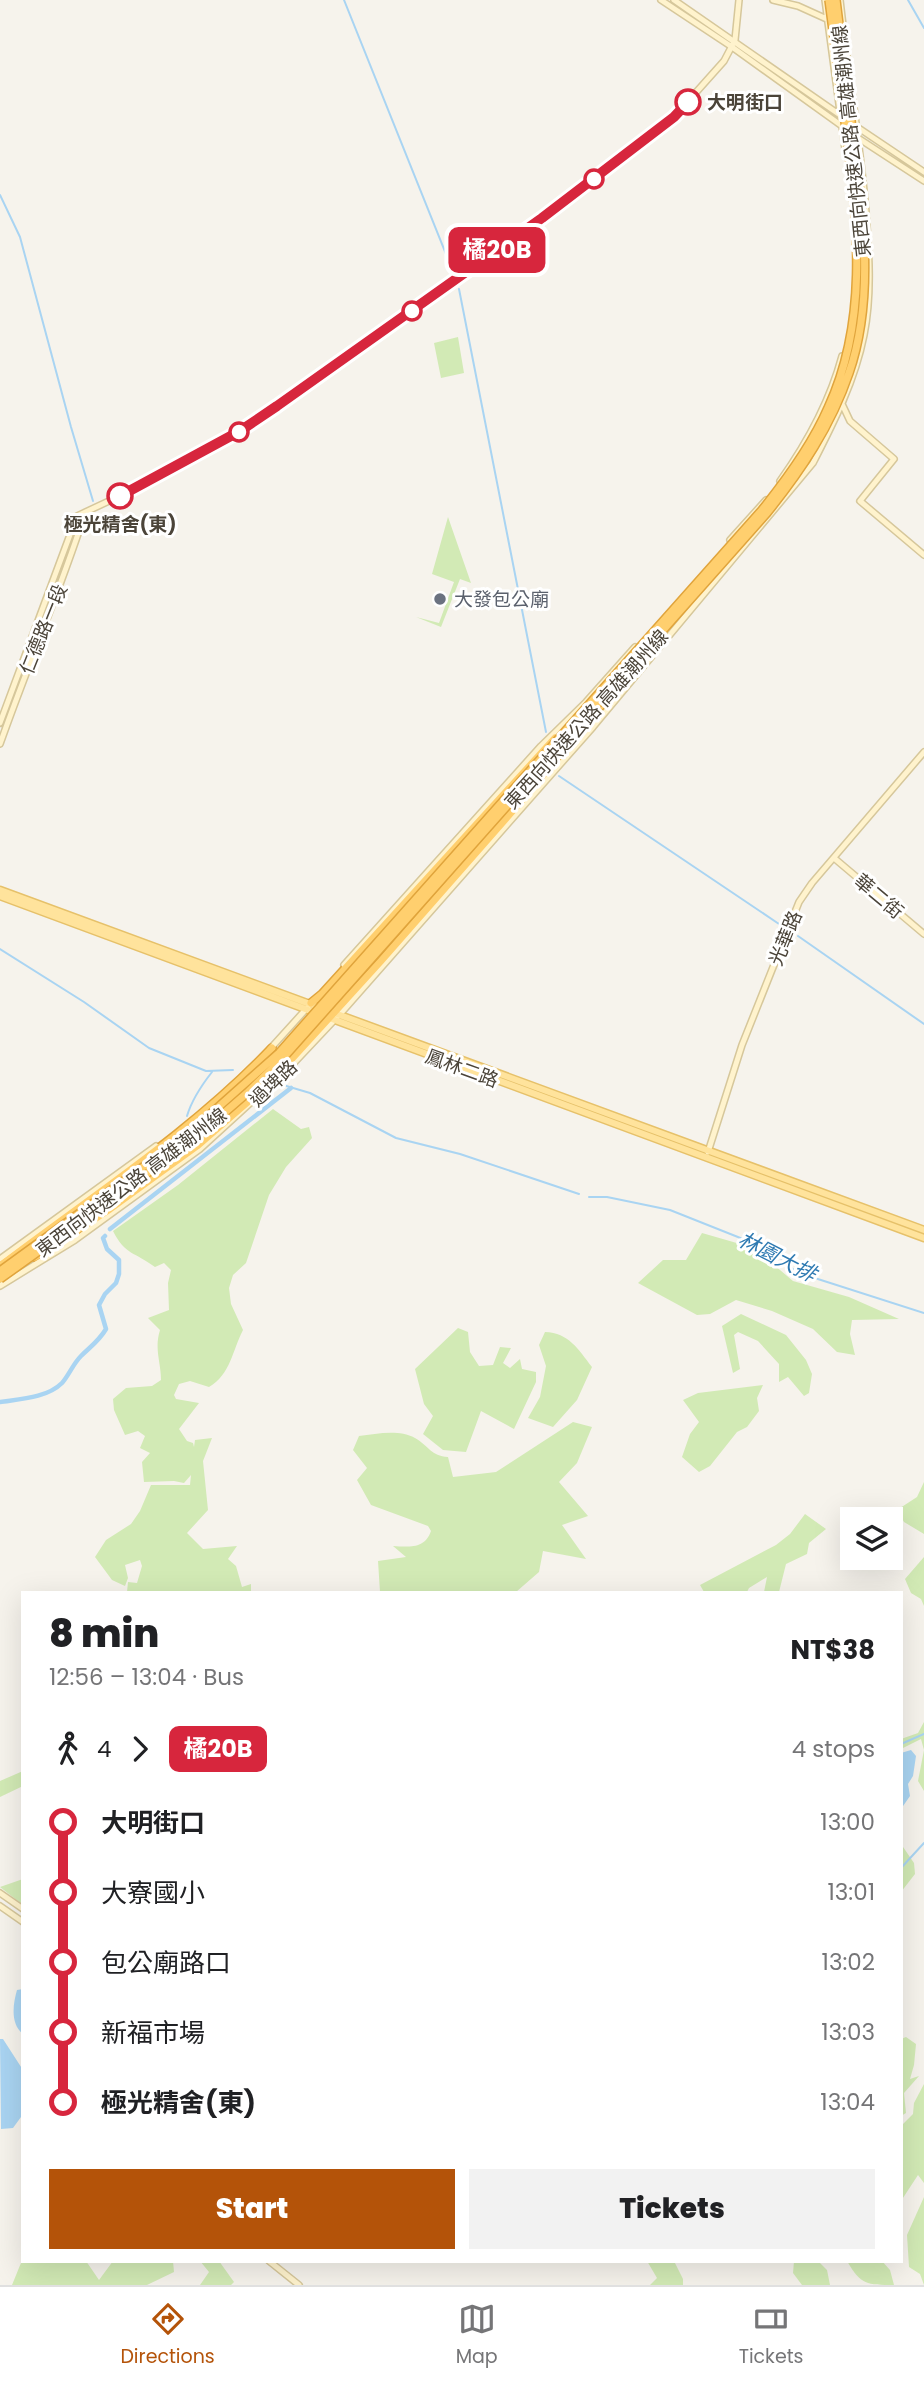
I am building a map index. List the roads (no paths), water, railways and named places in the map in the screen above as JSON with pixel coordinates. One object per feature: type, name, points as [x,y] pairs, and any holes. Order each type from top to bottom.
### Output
[{"type":"highway","name":"東西向快速公路 高雄潮州線","points":[[0,1271],[158,1158],[203,1122],[279,1053],[588,706],[779,488],[798,462],[828,409],[843,369],[852,331],[857,289],[858,238],[827,0]]},
{"type":"highway","name":"東西向快速公路 高雄潮州線","points":[[0,1279],[192,1141],[265,1075],[635,664],[784,492],[804,464],[834,411],[850,371],[859,332],[864,289],[864,237],[838,0]]},
{"type":"highway","points":[[13,1269],[110,1209],[197,1146],[281,1070],[332,1019],[562,753],[635,664]]},
{"type":"highway","points":[[308,1006],[323,993],[508,788],[588,706]]},
{"type":"highway","points":[[0,1266],[155,1153],[243,1079],[272,1048]]},
{"type":"main road","points":[[660,0],[924,181]]},
{"type":"main road","points":[[674,0],[924,172]]},
{"type":"main road","points":[[85,513],[141,486],[240,431],[524,231],[674,117],[724,61],[732,47],[739,0]]},
{"type":"main road","points":[[773,0],[827,18],[844,38]]},
{"type":"main road","name":"過埤路","points":[[0,1259],[197,1115],[272,1048],[532,756],[586,702],[765,501],[795,460],[824,407],[832,385],[849,330],[854,289],[853,225],[827,0]]},
{"type":"main road","points":[[338,1012],[593,727],[813,463],[855,372],[864,334],[869,289],[868,236],[857,127],[838,0]]},
{"type":"main road","points":[[781,82],[785,75]]},
{"type":"main road","points":[[832,385],[850,421],[894,459],[860,501],[924,555]]},
{"type":"main road","name":"仁德路一段","points":[[0,723],[78,516],[85,513]]},
{"type":"main road","name":"仁德路一段","points":[[0,744],[67,569],[85,513]]},
{"type":"main road","name":"光華路","points":[[705,1158],[742,1045],[793,913],[812,883],[924,752]]},
{"type":"main road","name":"華二街","points":[[834,858],[924,934]]},
{"type":"main road","name":"鳳林二路","points":[[0,890],[308,1006],[332,1019],[924,1238]]},
{"type":"main road","name":"鳳林二路","points":[[0,896],[308,1006],[338,1012],[924,1230]]},
{"type":"main road","name":"過埤路","points":[[0,1286],[75,1240],[200,1149],[292,1065],[332,1019]]},
{"type":"main road","points":[[0,1893],[21,1908]]},
{"type":"main road","points":[[0,1906],[21,1921]]},
{"type":"main road","points":[[271,2263],[299,2285]]},
{"type":"water","points":[[911,1750],[916,1756],[913,1776],[908,1784],[910,1796],[903,1806],[903,1752]]},
{"type":"water","points":[[21,1989],[21,2032],[16,2025],[14,2014],[17,1990]]},
{"type":"water","points":[[0,2039],[3,2039],[21,2067],[21,2117],[13,2128],[1,2129]]},
{"type":"waterway","points":[[344,0],[452,269]]},
{"type":"waterway","points":[[908,0],[924,28]]},
{"type":"waterway","points":[[0,195],[20,237],[93,501]]},
{"type":"waterway","points":[[459,289],[546,732]]},
{"type":"waterway","points":[[559,776],[779,924]]},
{"type":"waterway","points":[[798,936],[924,1024]]},
{"type":"waterway","points":[[0,949],[84,1002],[149,1048],[206,1071],[233,1070]]},
{"type":"waterway","points":[[187,1116],[197,1093],[212,1072]]},
{"type":"waterway","points":[[283,1085],[310,1093],[396,1138],[460,1154],[579,1194]]},
{"type":"waterway","points":[[110,1229],[291,1088]]},
{"type":"waterway","name":"林園大排","points":[[589,1197],[607,1197],[670,1210],[773,1251],[796,1272],[924,1313]]},
{"type":"waterway","points":[[0,1402],[33,1397],[56,1388],[106,1329],[99,1305],[116,1283],[119,1260],[107,1249],[103,1238],[105,1236]]},
{"type":"waterway","points":[[903,1743],[924,1734]]},
{"type":"waterway","points":[[903,1866],[924,1843]]},
{"type":"place","name":"大明街口","points":[[688,102]]},
{"type":"place","name":"極光精舍(東)","points":[[120,496]]},
{"type":"place","name":"大發包公廟","points":[[440,599]]}]
